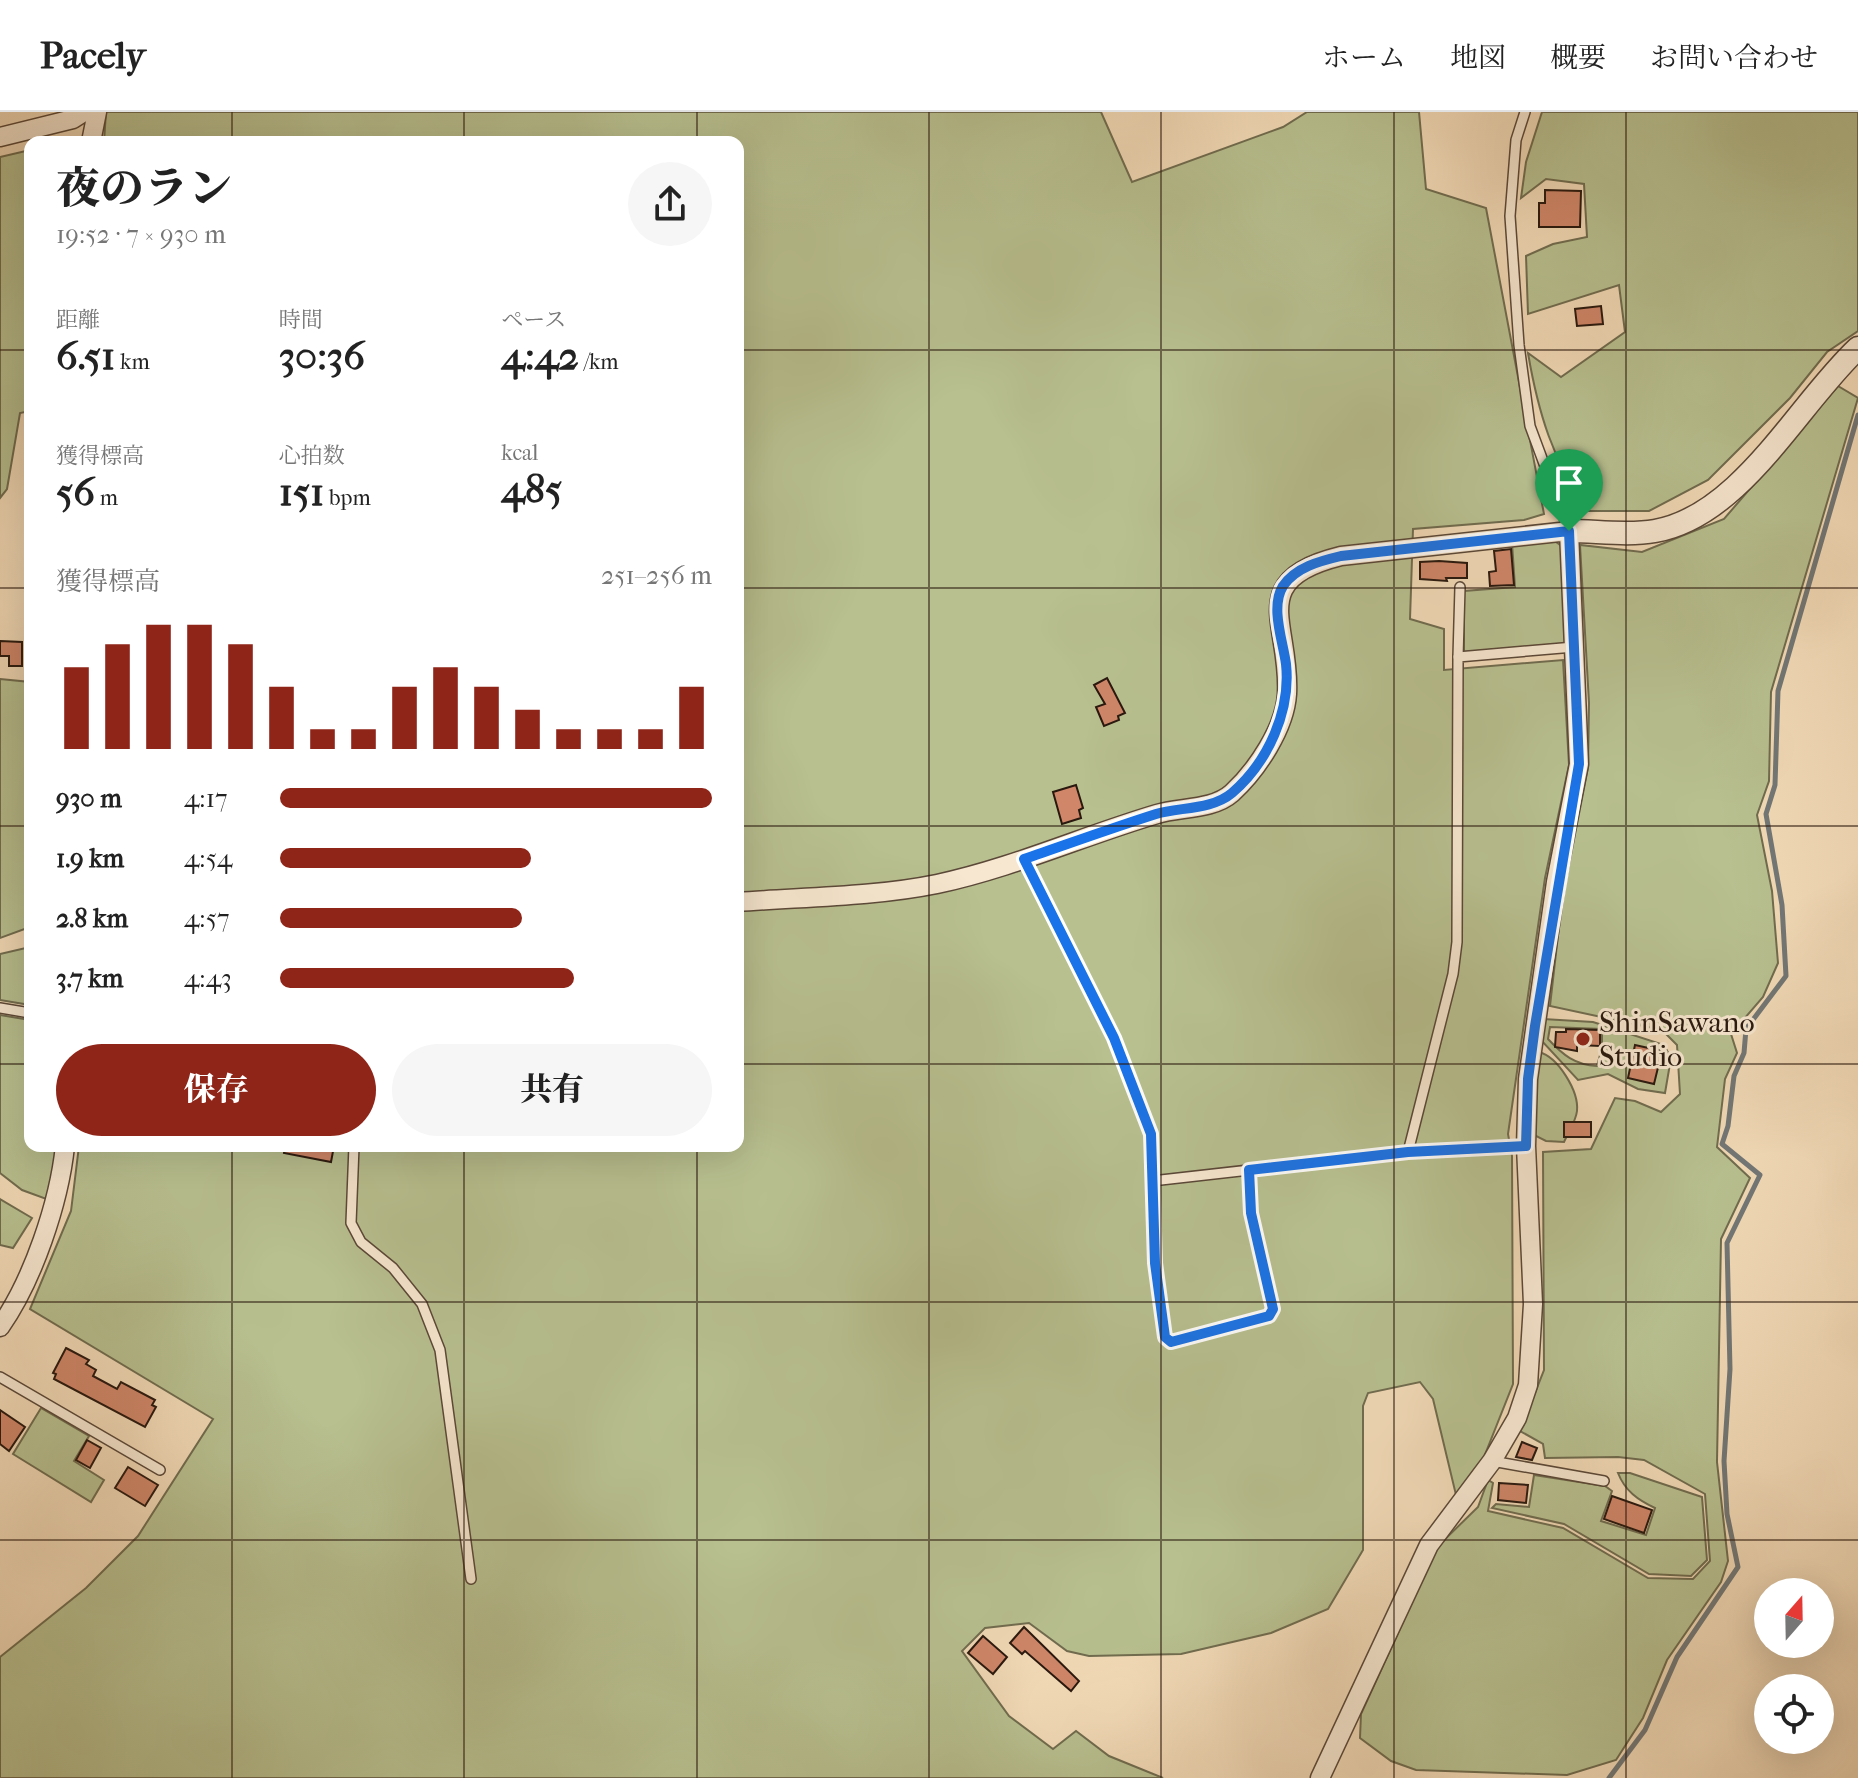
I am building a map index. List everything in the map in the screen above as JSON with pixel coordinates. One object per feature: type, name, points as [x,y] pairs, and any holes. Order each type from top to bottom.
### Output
[{"type":"street","points":[[0,137],[73,119],[84,112]]},
{"type":"street","points":[[92,136],[97,112]]},
{"type":"street","points":[[744,901],[936,884],[1024,859],[1160,813],[1215,802],[1231,794],[1262,757],[1280,725],[1287,696],[1277,608],[1282,587],[1298,572],[1314,562],[1341,556],[1569,531],[1656,531],[1708,509],[1755,466],[1834,370],[1858,348]]},
{"type":"street","points":[[1320,1778],[1429,1545],[1492,1461],[1517,1418],[1528,1385],[1533,1304],[1526,1146],[1528,1079],[1579,764],[1569,531]]},
{"type":"street","points":[[0,1327],[28,1272],[55,1200],[64,1152]]},
{"type":"lane","points":[[1525,112],[1516,140],[1510,216],[1519,345],[1530,426],[1569,531]]},
{"type":"lane","points":[[1408,1152],[1453,974],[1457,942],[1460,587]]},
{"type":"lane","points":[[1458,657],[1574,647]]},
{"type":"lane","points":[[1024,859],[1132,1079],[1151,1134],[1155,1263],[1165,1337],[1171,1342],[1269,1316],[1273,1309],[1251,1213],[1249,1170]]},
{"type":"lane","points":[[0,1008],[24,1012]]},
{"type":"lane","points":[[1152,1181],[1408,1152],[1526,1146]]},
{"type":"lane","points":[[354,1152],[351,1223],[361,1242],[393,1268],[422,1304],[440,1350],[471,1579]]},
{"type":"lane","points":[[0,1377],[160,1470]]},
{"type":"lane","points":[[1492,1461],[1604,1481]]},
{"type":"green space","points":[[106,112],[1101,112],[1132,182],[1283,127],[1307,112],[1419,112],[1426,189],[1486,208],[1544,514],[1524,520],[1413,529],[1410,619],[1444,629],[1444,670],[1563,660],[1569,765],[1545,878],[1508,1134],[1512,1156],[1513,1384],[1484,1457],[1456,1495],[1433,1399],[1420,1382],[1368,1393],[1363,1406],[1363,1550],[1328,1609],[1271,1633],[1181,1654],[1089,1656],[1067,1651],[1029,1623],[985,1628],[962,1651],[1009,1716],[1053,1749],[1076,1731],[1109,1756],[1163,1778],[0,1778],[0,1657],[86,1588],[138,1536],[213,1419],[30,1309],[71,1211],[78,1152],[744,1152],[744,136],[104,136]]},
{"type":"green space","points":[[1542,112],[1858,112],[1858,331],[1827,352],[1790,398],[1708,480],[1649,511],[1588,511],[1556,455],[1537,396],[1528,353],[1561,377],[1625,332],[1619,285],[1528,314],[1526,256],[1553,244],[1587,237],[1584,184],[1546,179],[1521,198],[1526,162]]},
{"type":"green space","points":[[24,151],[24,412],[20,413],[7,489],[0,498],[0,157]]},
{"type":"green space","points":[[1838,386],[1858,398],[1771,692],[1769,781],[1757,815],[1772,891],[1778,963],[1763,997],[1731,1034],[1737,1053],[1725,1079],[1717,1147],[1750,1178],[1721,1239],[1717,1462],[1728,1561],[1721,1582],[1667,1660],[1643,1718],[1616,1760],[1567,1775],[1416,1770],[1391,1761],[1360,1738],[1361,1714],[1437,1547],[1478,1507],[1488,1480],[1493,1483],[1488,1511],[1563,1528],[1648,1578],[1693,1579],[1710,1561],[1705,1494],[1644,1460],[1618,1457],[1545,1458],[1543,1444],[1520,1431],[1544,1370],[1543,1152],[1591,1149],[1615,1098],[1635,1101],[1661,1112],[1680,1094],[1677,1045],[1662,1030],[1550,1006],[1564,883],[1588,767],[1589,703],[1580,545],[1642,552],[1724,519]]},
{"type":"green space","points":[[1556,542],[1567,550],[1569,643],[1464,652],[1464,591],[1515,587],[1512,543]]},
{"type":"green space","points":[[0,679],[24,681],[24,929],[0,938]]},
{"type":"green space","points":[[24,948],[24,1004],[0,1000],[0,954]]},
{"type":"green space","points":[[0,1015],[24,1019],[24,1152],[57,1152],[49,1200],[22,1190],[0,1173]]},
{"type":"green space","points":[[1543,1019],[1593,1022],[1664,1045],[1671,1058],[1665,1093],[1638,1089],[1608,1074],[1578,1080],[1540,1039]],"holes":[[[1550,1027],[1602,1029],[1602,1048],[1597,1066],[1570,1058],[1548,1039]]]},
{"type":"green space","points":[[1539,1052],[1560,1068],[1575,1094],[1576,1115],[1564,1142],[1546,1141],[1532,1134]]},
{"type":"green space","points":[[0,1199],[32,1218],[13,1248],[0,1245]]},
{"type":"green space","points":[[41,1408],[89,1436],[74,1461],[104,1480],[91,1502],[13,1454]]},
{"type":"green space","points":[[1618,1473],[1630,1473],[1702,1497],[1707,1560],[1691,1576],[1649,1574],[1564,1524],[1492,1508],[1496,1504],[1529,1507],[1534,1475],[1605,1486],[1612,1491],[1601,1521],[1646,1535],[1655,1508],[1633,1494]]},
{"type":"building","points":[[1545,190],[1581,191],[1580,227],[1539,227],[1539,203],[1545,203]]},
{"type":"building","points":[[1601,306],[1603,324],[1577,326],[1575,309]]},
{"type":"building","points":[[1511,549],[1514,585],[1490,586],[1489,572],[1496,571],[1494,551]]},
{"type":"building","points":[[1420,562],[1467,563],[1467,578],[1446,578],[1447,581],[1420,579]]},
{"type":"building","points":[[0,641],[22,642],[22,666],[9,666],[9,656],[0,656]]},
{"type":"building","points":[[1107,678],[1125,713],[1118,716],[1119,720],[1104,726],[1096,707],[1105,704],[1094,685]]},
{"type":"building","points":[[1076,785],[1083,808],[1079,810],[1081,818],[1062,824],[1053,792]]},
{"type":"building","name":"ShinSawano Studio","points":[[1566,1029],[1600,1030],[1600,1046],[1577,1045],[1577,1051],[1555,1047],[1556,1032],[1566,1032]]},
{"type":"building","points":[[1635,1045],[1662,1051],[1654,1084],[1628,1078]]},
{"type":"building","points":[[1564,1122],[1591,1122],[1591,1137],[1564,1137]]},
{"type":"building","points":[[284,1152],[333,1152],[331,1162]]},
{"type":"building","points":[[66,1348],[89,1360],[86,1364],[96,1370],[93,1376],[117,1389],[121,1382],[155,1400],[152,1405],[156,1407],[145,1427],[54,1379],[56,1374],[53,1373]]},
{"type":"building","points":[[0,1410],[25,1427],[9,1451],[0,1444]]},
{"type":"building","points":[[87,1440],[101,1448],[90,1468],[76,1460]]},
{"type":"building","points":[[1522,1442],[1537,1448],[1532,1460],[1516,1457]]},
{"type":"building","points":[[128,1467],[158,1485],[145,1506],[115,1488]]},
{"type":"building","points":[[1499,1483],[1528,1485],[1526,1503],[1498,1500]]},
{"type":"building","points":[[1612,1496],[1652,1510],[1644,1533],[1604,1519]]},
{"type":"building","points":[[1024,1627],[1079,1681],[1071,1691],[1025,1651],[1022,1654],[1010,1643]]},
{"type":"building","points":[[983,1636],[1007,1657],[993,1674],[968,1653]]},
{"type":"waterway","points":[[1609,1778],[1645,1730],[1677,1657],[1738,1567],[1727,1514],[1724,1461],[1730,1369],[1727,1243],[1760,1175],[1722,1144],[1728,1126],[1734,1076],[1744,1053],[1746,1029],[1786,976],[1782,905],[1766,814],[1775,785],[1778,691],[1858,415]]},
{"type":"place","name":"ShinSawano Studio","points":[[1583,1039]]},
{"type":"route","points":[[1569,531],[1580,728],[1579,764],[1556,882],[1535,1026],[1528,1079],[1526,1146],[1408,1152],[1249,1170],[1251,1213],[1273,1309],[1269,1316],[1171,1342],[1165,1337],[1155,1263],[1151,1134],[1114,1038],[1024,859],[1160,813],[1215,802],[1231,794],[1262,757],[1280,725],[1287,696],[1286,665],[1277,608],[1282,587],[1314,562],[1530,533],[1569,531]]}]
